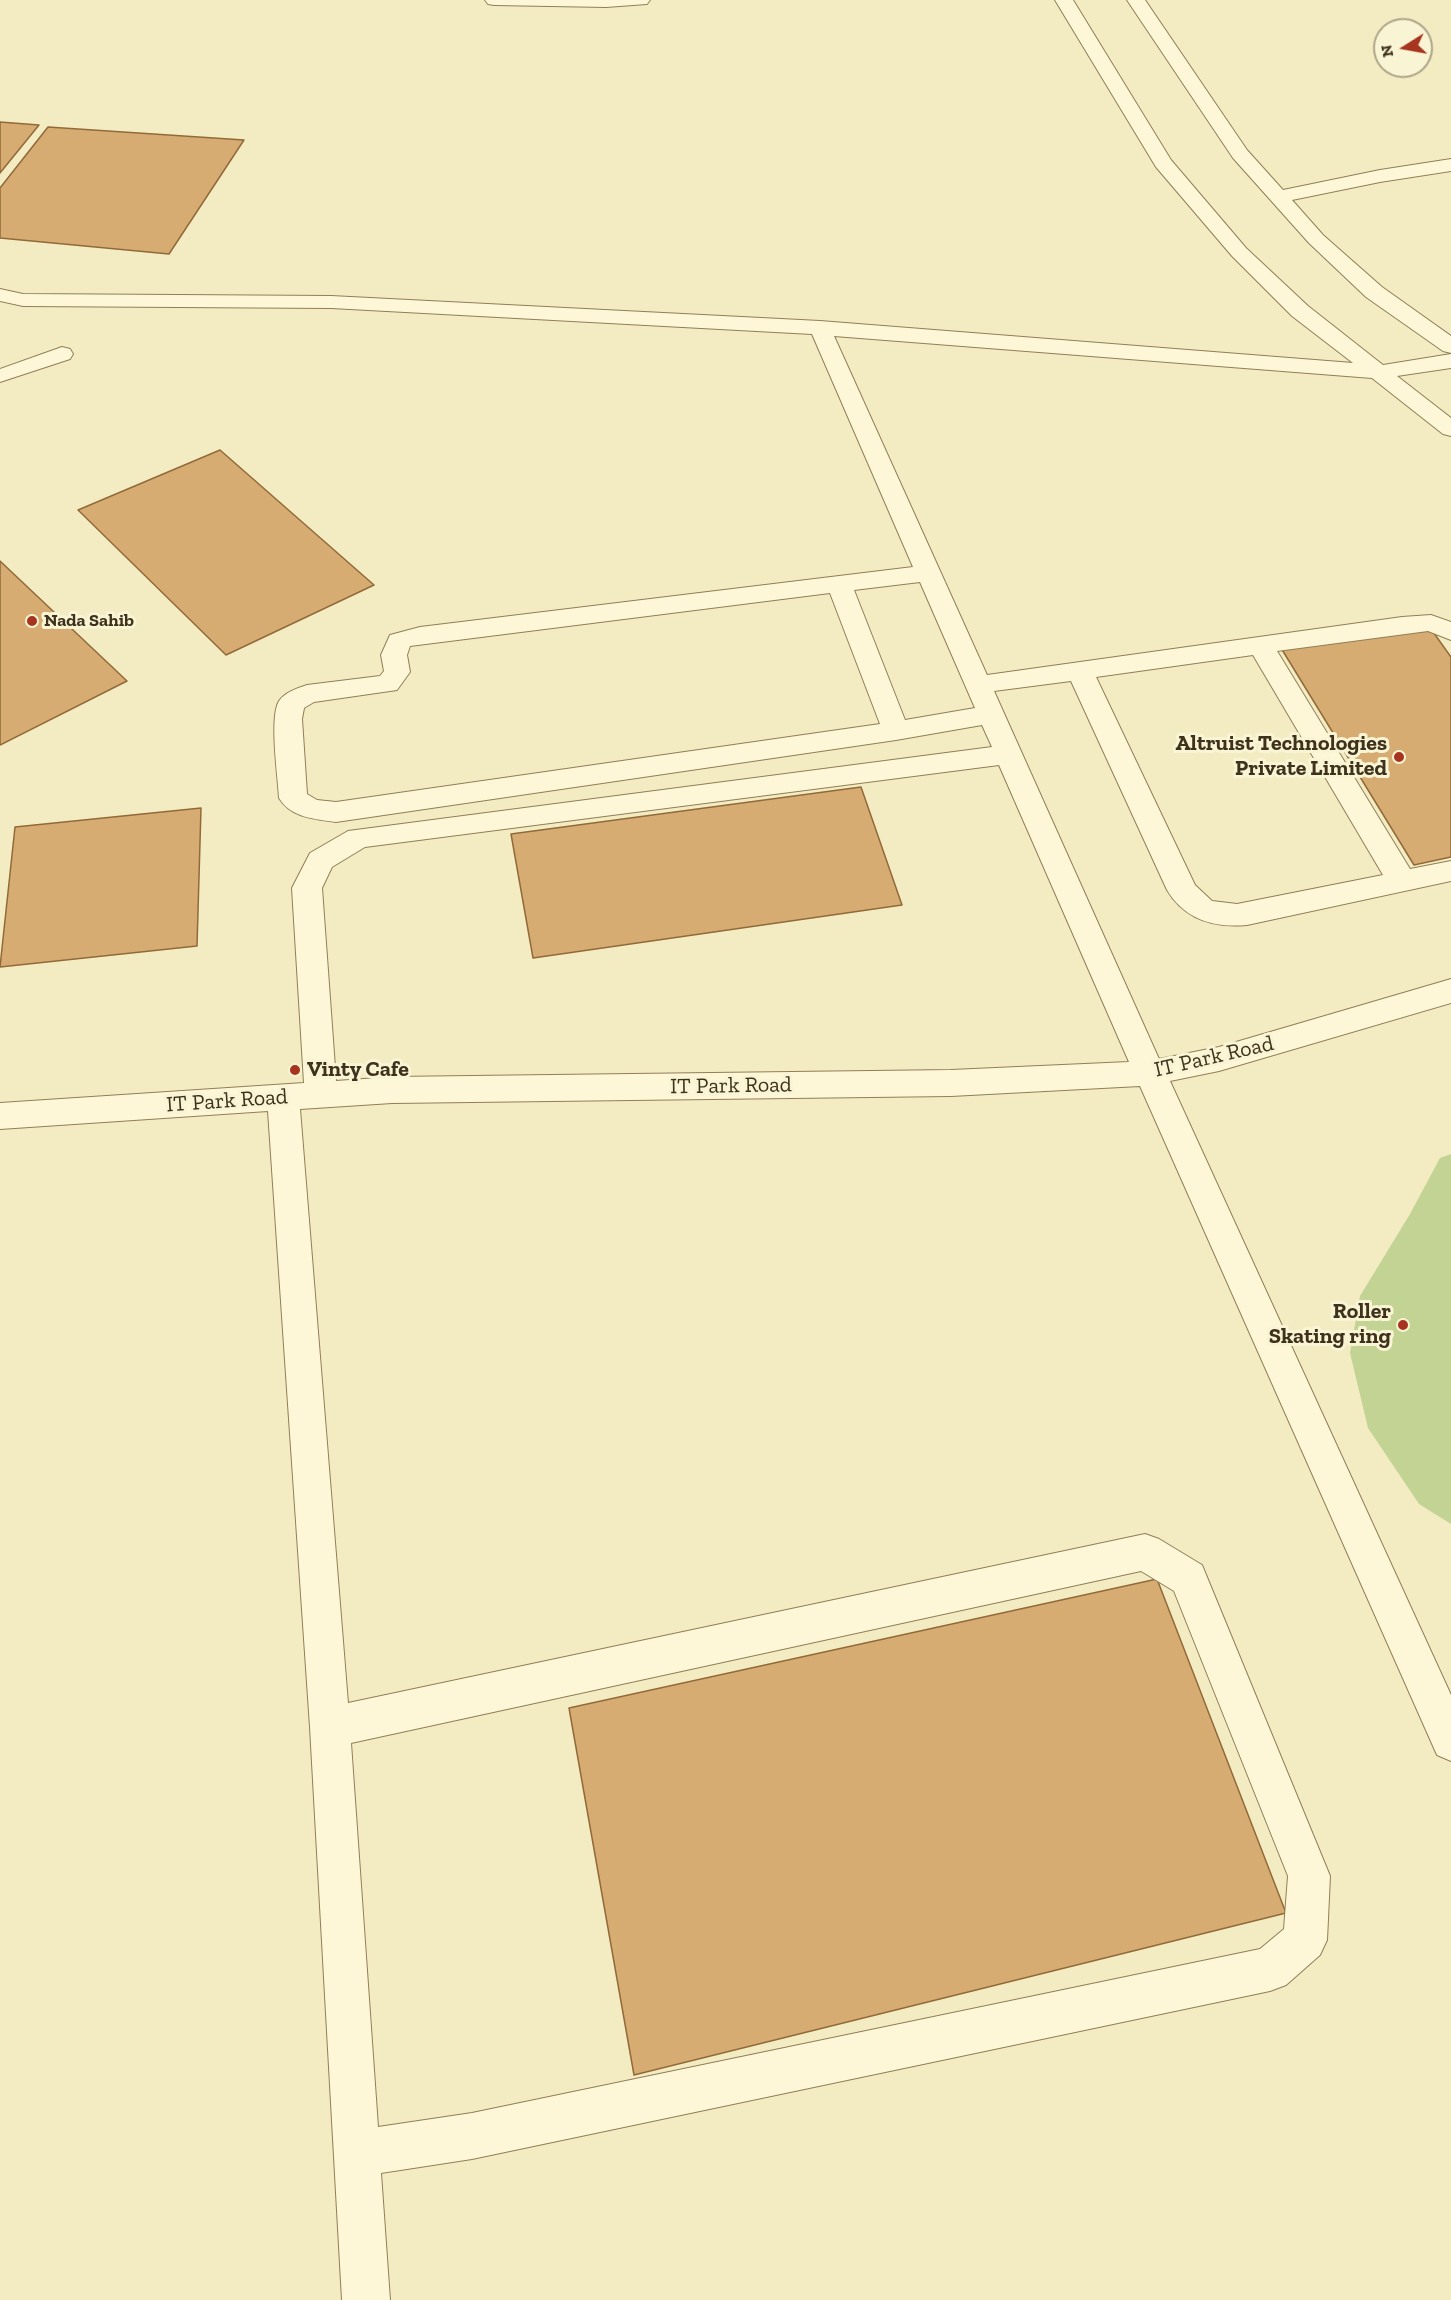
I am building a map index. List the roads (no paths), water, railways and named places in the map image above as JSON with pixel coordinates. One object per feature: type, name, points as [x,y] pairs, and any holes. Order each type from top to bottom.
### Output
[{"type":"street","points":[[494,0],[641,0]]},
{"type":"street","points":[[1064,0],[1163,163],[1239,252],[1300,311],[1451,429]]},
{"type":"street","points":[[1136,0],[1240,154],[1316,239],[1374,292],[1451,346]]},
{"type":"street","points":[[1279,198],[1380,176],[1451,165]]},
{"type":"street","points":[[0,295],[23,300],[332,302],[820,328],[1378,372],[1451,361]]},
{"type":"street","points":[[820,328],[1150,1073],[1451,1742]]},
{"type":"street","points":[[2,376],[62,354]]},
{"type":"street","points":[[929,573],[420,635],[399,641],[394,655],[397,672],[388,684],[307,694],[291,704],[288,719],[293,798],[310,809],[336,812],[896,731],[992,714]]},
{"type":"street","points":[[839,584],[896,731]]},
{"type":"street","points":[[978,685],[1421,623],[1431,623],[1451,632]]},
{"type":"street","points":[[1260,645],[1402,881]]},
{"type":"street","points":[[1080,671],[1188,899],[1212,914],[1228,916],[1451,871]]},
{"type":"street","points":[[366,2300],[330,1726],[302,1096],[307,888],[320,860],[358,838],[1008,754]]},
{"type":"street","name":"IT Park Road","points":[[0,1116],[392,1090],[939,1083],[1150,1073],[1219,1059],[1451,992]]},
{"type":"street","points":[[330,1726],[1145,1552],[1188,1578],[1309,1876],[1305,1941],[1270,1969],[472,2136],[356,2154]]},
{"type":"place","name":"Nada Sahib","points":[[32,621]]},
{"type":"place","name":"Altruist Technologies Private Limited","points":[[1399,757]]},
{"type":"place","name":"Vinty Cafe","points":[[295,1070]]},
{"type":"place","name":"Roller Skating ring","points":[[1403,1325]]}]
